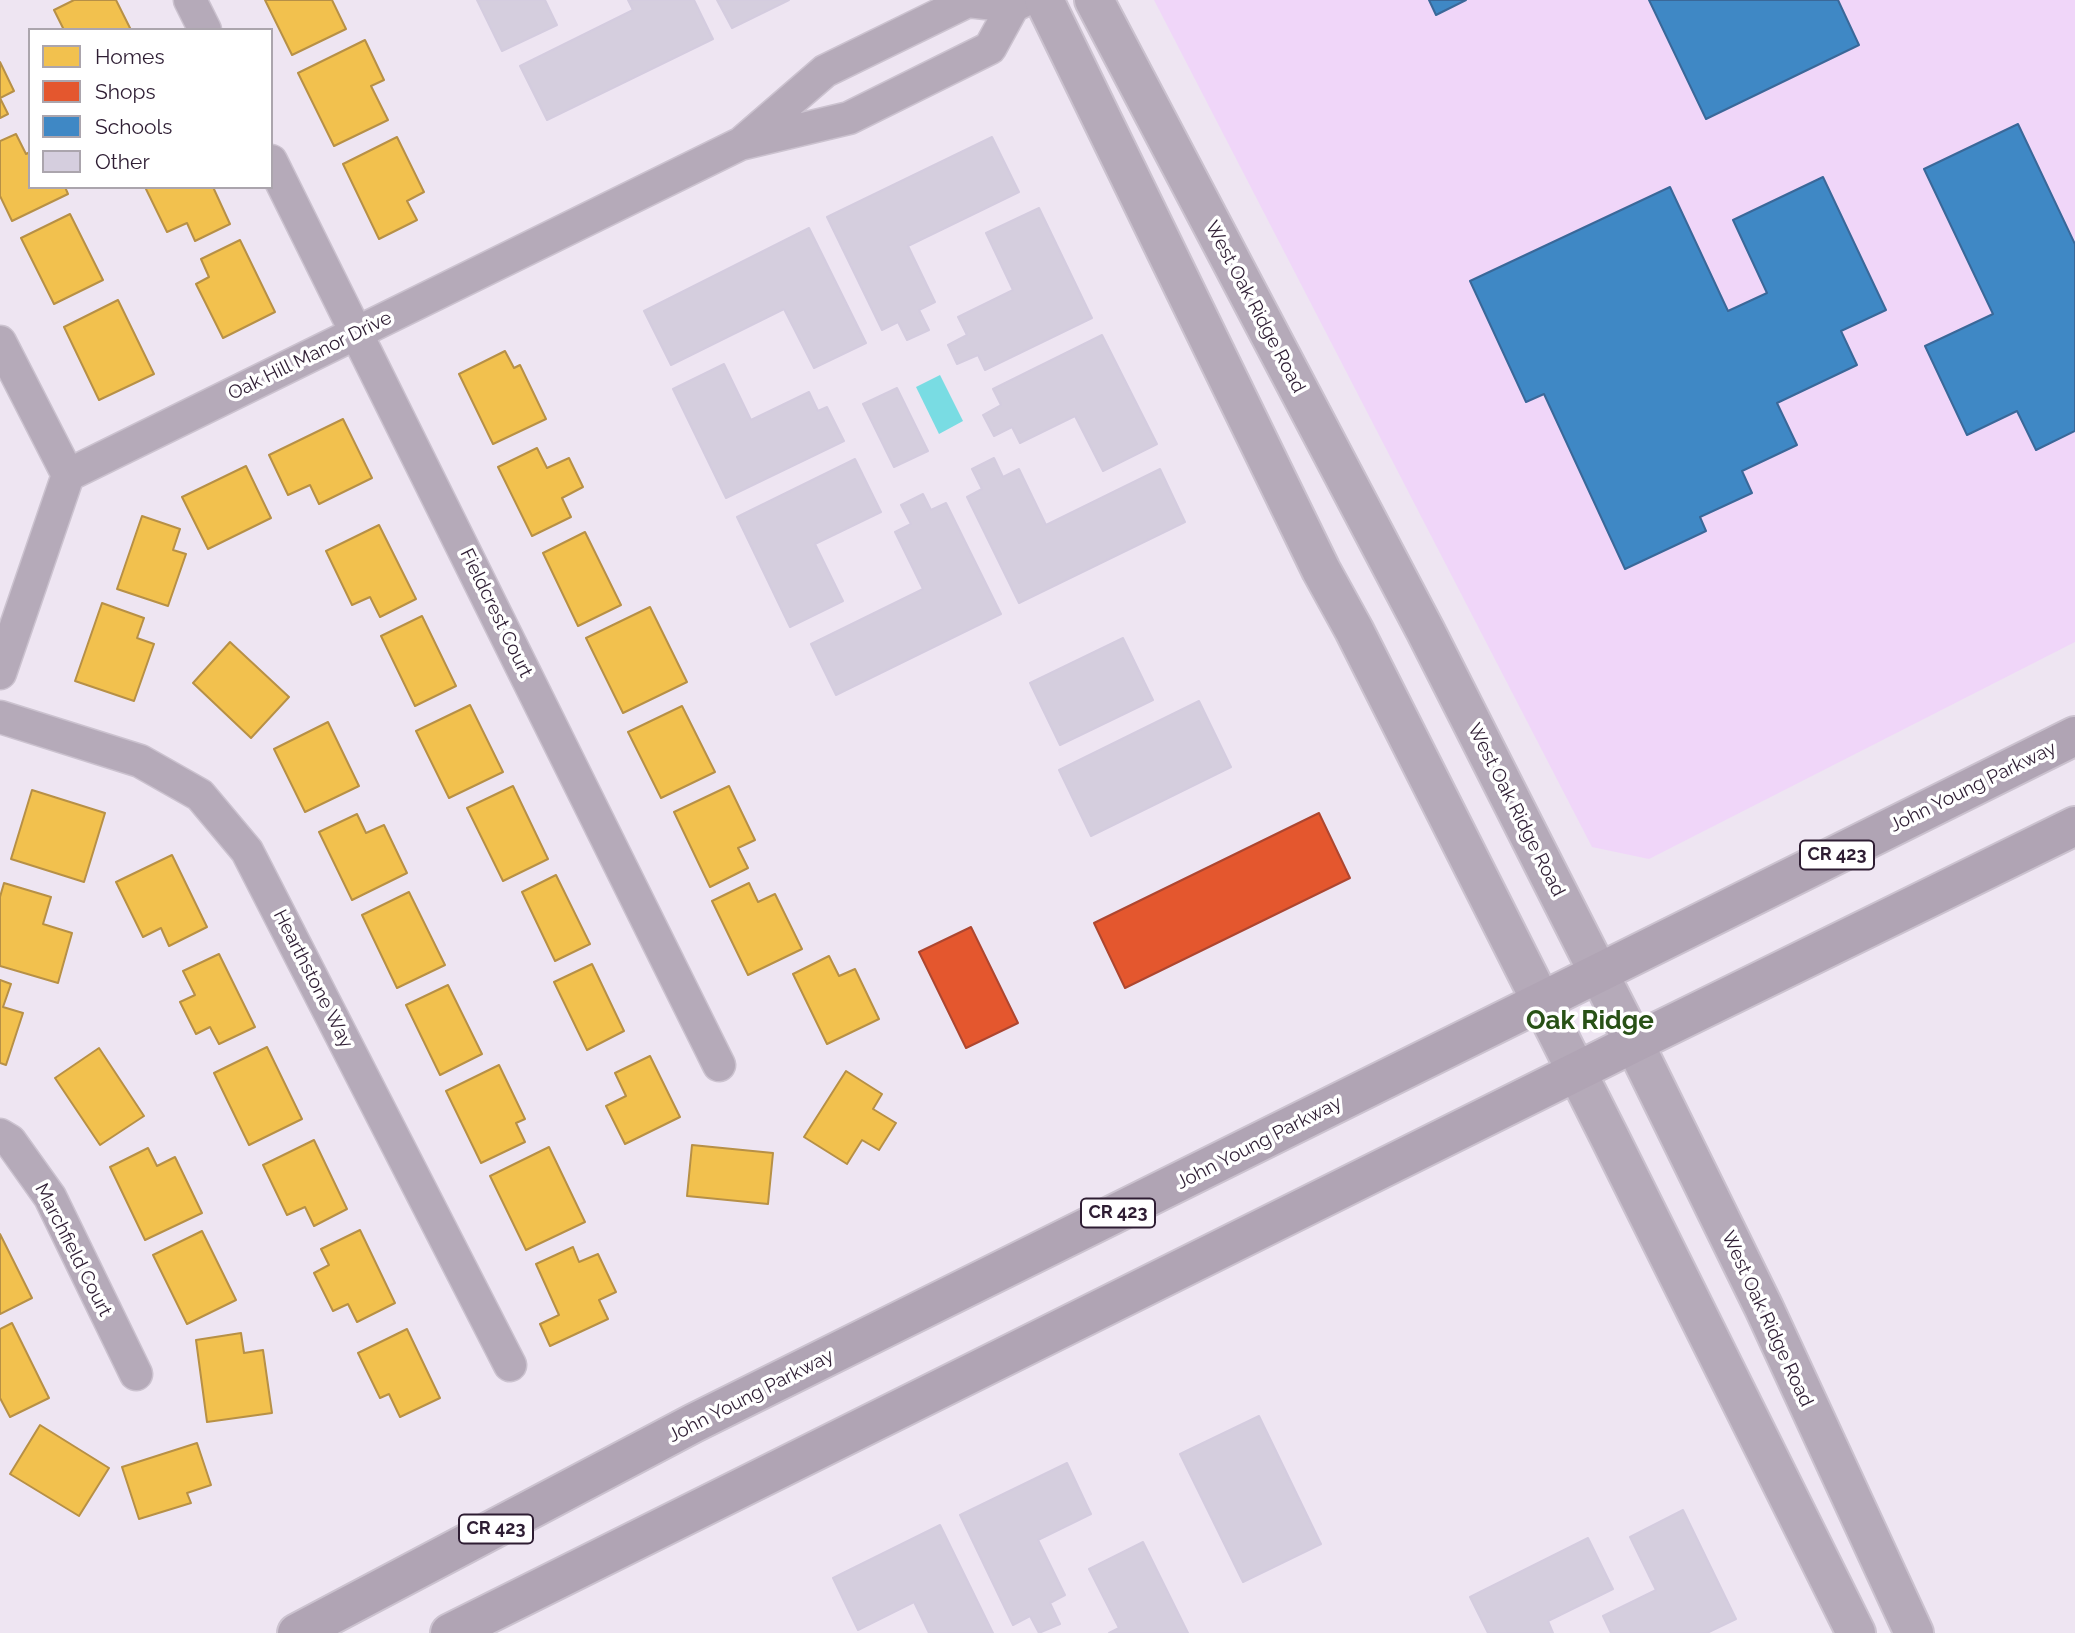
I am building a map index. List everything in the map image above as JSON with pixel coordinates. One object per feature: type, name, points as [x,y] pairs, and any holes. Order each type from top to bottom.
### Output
[{"type":"highway","name":"John Young Parkway","points":[[297,1633],[694,1423],[2075,736]]},
{"type":"highway","points":[[450,1633],[2075,826]]},
{"type":"street","points":[[190,0],[204,28]]},
{"type":"street","name":"West Oak Ridge Road","points":[[1094,0],[1425,630],[1599,973],[1764,1308],[1914,1633]]},
{"type":"street","name":"Oak Hill Manor Drive","points":[[740,144],[825,72],[968,1],[1033,1]]},
{"type":"street","points":[[1033,1],[1070,19],[1096,59],[1199,264],[1216,289],[1237,301],[1256,306]]},
{"type":"street","points":[[1033,1],[1321,570],[1354,630],[1856,1633]]},
{"type":"street","name":"Oak Hill Manor Drive","points":[[68,475],[740,144],[849,118],[990,48],[1033,1]]},
{"type":"street","name":"Fieldcrest Court","points":[[273,165],[719,1065]]},
{"type":"street","points":[[0,342],[68,475],[0,673]]},
{"type":"street","name":"Hearthstone Way","points":[[0,717],[140,761],[200,795],[247,851],[510,1365]]},
{"type":"street","name":"Marchfield Court","points":[[0,1135],[10,1141],[50,1197],[136,1374]]},
{"type":"shaded area","points":[[1154,0],[2075,0],[2075,642],[1649,859],[1592,847]]},
{"type":"water","points":[[940,375],[963,421],[939,434],[916,387]]},
{"type":"building: Homes","points":[[74,0],[116,0],[130,28],[63,28],[54,10]]},
{"type":"building: Homes","points":[[265,0],[332,0],[346,29],[292,55]]},
{"type":"building: Homes","points":[[365,40],[384,80],[371,86],[388,120],[334,146],[298,73]]},
{"type":"building: Homes","points":[[0,62],[14,91],[0,98]]},
{"type":"building: Homes","points":[[0,98],[8,114],[0,118]]},
{"type":"building: Homes","points":[[16,134],[26,154],[28,153],[28,189],[66,189],[68,194],[12,221],[0,196],[0,141]]},
{"type":"building: Homes","points":[[397,137],[424,192],[407,201],[417,220],[379,239],[343,164]]},
{"type":"building: Homes","points":[[146,189],[214,189],[230,224],[195,241],[187,223],[167,232]]},
{"type":"building: Homes","points":[[70,214],[103,280],[54,304],[21,238]]},
{"type":"building: Homes","points":[[240,240],[275,312],[223,338],[196,284],[209,277],[201,259]]},
{"type":"building: Homes","points":[[118,300],[154,374],[99,400],[64,327]]},
{"type":"building: Homes","points":[[505,351],[514,368],[520,365],[546,419],[493,444],[459,374]]},
{"type":"building: Homes","points":[[343,419],[372,478],[319,504],[310,485],[288,495],[269,455]]},
{"type":"building: Homes","points":[[537,448],[547,468],[569,458],[583,487],[562,498],[571,517],[532,536],[498,467]]},
{"type":"building: Homes","points":[[246,466],[271,518],[208,549],[182,497]]},
{"type":"building: Homes","points":[[142,516],[180,529],[173,550],[186,554],[168,606],[117,589]]},
{"type":"building: Homes","points":[[379,525],[416,599],[380,617],[370,597],[352,605],[326,551]]},
{"type":"building: Homes","points":[[585,532],[621,605],[578,626],[543,553]]},
{"type":"building: Homes","points":[[102,603],[144,618],[137,638],[154,644],[134,701],[75,681]]},
{"type":"building: Homes","points":[[650,607],[687,682],[623,713],[586,638]]},
{"type":"building: Homes","points":[[422,616],[456,686],[415,706],[381,636]]},
{"type":"building: Homes","points":[[230,642],[289,697],[251,738],[193,683]]},
{"type":"building: Homes","points":[[470,705],[503,772],[449,798],[416,731]]},
{"type":"building: Homes","points":[[682,706],[715,772],[661,798],[628,732]]},
{"type":"building: Homes","points":[[328,722],[359,786],[305,812],[274,749]]},
{"type":"building: Homes","points":[[513,786],[548,859],[503,881],[467,808]]},
{"type":"building: Homes","points":[[729,786],[755,840],[738,848],[748,868],[710,887],[674,812]]},
{"type":"building: Homes","points":[[32,790],[105,813],[84,882],[11,859]]},
{"type":"building: Homes","points":[[357,814],[366,833],[384,825],[407,873],[352,900],[319,832]]},
{"type":"building: Homes","points":[[172,855],[207,927],[169,946],[161,928],[143,937],[116,882]]},
{"type":"building: Homes","points":[[556,875],[590,944],[555,961],[522,892]]},
{"type":"building: Homes","points":[[4,883],[51,897],[43,924],[72,933],[58,983],[0,966],[0,897]]},
{"type":"building: Homes","points":[[749,883],[758,902],[775,894],[802,949],[748,975],[712,901]]},
{"type":"building: Homes","points":[[409,892],[445,965],[397,988],[362,915]]},
{"type":"building: Homes","points":[[219,954],[255,1027],[219,1044],[210,1027],[196,1034],[180,1002],[195,995],[183,971]]},
{"type":"building: Homes","points":[[829,956],[839,976],[855,969],[879,1019],[827,1044],[793,974]]},
{"type":"building: Homes","points":[[592,964],[624,1031],[587,1050],[554,982]]},
{"type":"building: Homes","points":[[0,980],[11,984],[3,1007],[23,1013],[6,1065],[0,1063]]},
{"type":"building: Homes","points":[[448,985],[482,1054],[440,1075],[406,1005]]},
{"type":"building: Homes","points":[[267,1047],[302,1119],[249,1145],[214,1073]]},
{"type":"building: Homes","points":[[99,1048],[144,1116],[100,1145],[55,1078]]},
{"type":"building: Homes","points":[[650,1056],[680,1117],[625,1144],[606,1106],[626,1096],[615,1073]]},
{"type":"building: Homes","points":[[499,1065],[525,1119],[516,1123],[525,1142],[481,1163],[446,1091]]},
{"type":"building: Homes","points":[[846,1071],[882,1094],[873,1109],[896,1123],[879,1150],[862,1140],[847,1164],[804,1137]]},
{"type":"building: Homes","points":[[314,1140],[347,1209],[314,1226],[305,1207],[287,1215],[263,1165]]},
{"type":"building: Homes","points":[[692,1145],[773,1153],[768,1204],[687,1196]]},
{"type":"building: Homes","points":[[549,1147],[585,1222],[526,1250],[490,1176]]},
{"type":"building: Homes","points":[[148,1148],[157,1166],[175,1157],[202,1213],[145,1240],[110,1167]]},
{"type":"building: Homes","points":[[360,1230],[395,1303],[357,1322],[348,1304],[333,1311],[314,1273],[329,1265],[321,1249]]},
{"type":"building: Homes","points":[[202,1231],[236,1300],[187,1324],[153,1255]]},
{"type":"building: Homes","points":[[0,1234],[32,1298],[0,1314]]},
{"type":"building: Homes","points":[[573,1247],[579,1262],[598,1254],[616,1292],[599,1300],[608,1319],[550,1346],[540,1324],[559,1315],[536,1264]]},
{"type":"building: Homes","points":[[12,1323],[49,1398],[10,1417],[0,1398],[0,1329]]},
{"type":"building: Homes","points":[[407,1329],[440,1398],[400,1417],[389,1394],[380,1398],[358,1353]]},
{"type":"building: Homes","points":[[241,1333],[244,1353],[263,1350],[272,1413],[207,1422],[196,1340]]},
{"type":"building: Homes","points":[[40,1425],[109,1468],[79,1516],[10,1474]]},
{"type":"building: Homes","points":[[197,1443],[211,1485],[187,1493],[191,1503],[139,1519],[122,1467]]},
{"type":"building: Shops","points":[[1319,813],[1350,878],[1125,988],[1094,923]]},
{"type":"building: Shops","points":[[971,927],[1018,1023],[966,1048],[919,952]]},
{"type":"building: Schools","points":[[1429,0],[1466,0],[1436,15]]},
{"type":"building: Schools","points":[[1649,0],[1838,0],[1859,45],[1706,119]]},
{"type":"building: Schools","points":[[2018,124],[2075,244],[2075,431],[2036,450],[2017,411],[1967,435],[1925,346],[1993,314],[1924,169]]},
{"type":"building: Schools","points":[[1823,177],[1886,310],[1841,331],[1857,365],[1777,403],[1797,445],[1742,471],[1752,493],[1700,517],[1706,531],[1625,569],[1544,394],[1526,402],[1470,281],[1670,187],[1728,311],[1767,293],[1733,220]]},
{"type":"building: Other","points":[[477,0],[545,0],[557,25],[502,51]]},
{"type":"building: Other","points":[[628,0],[694,0],[713,39],[547,120],[520,66],[633,10]]},
{"type":"building: Other","points":[[717,0],[789,0],[732,28]]},
{"type":"building: Other","points":[[992,137],[1019,192],[908,246],[935,302],[919,310],[929,330],[907,340],[898,322],[882,330],[827,217]]},
{"type":"building: Other","points":[[1039,208],[1092,318],[985,370],[978,355],[957,364],[948,345],[967,335],[958,317],[1013,290],[986,233]]},
{"type":"building: Other","points":[[809,228],[866,343],[814,368],[784,309],[671,365],[644,311]]},
{"type":"building: Other","points":[[1102,335],[1157,444],[1103,471],[1075,416],[1020,443],[1012,427],[994,436],[983,415],[1001,405],[993,389]]},
{"type":"building: Other","points":[[724,364],[751,420],[809,392],[818,411],[827,407],[844,441],[726,498],[673,389]]},
{"type":"building: Other","points":[[897,388],[928,451],[894,467],[863,404]]},
{"type":"building: Other","points":[[994,458],[1003,477],[1019,469],[1046,525],[1160,469],[1185,522],[1019,603],[967,497],[982,489],[972,469]]},
{"type":"building: Other","points":[[855,459],[881,512],[815,544],[843,601],[790,627],[737,517]]},
{"type":"building: Other","points":[[923,494],[931,510],[946,503],[1001,614],[836,695],[811,644],[923,589],[895,532],[911,524],[901,505]]},
{"type":"building: Other","points":[[1123,638],[1153,700],[1060,745],[1030,683]]},
{"type":"building: Other","points":[[1199,701],[1231,767],[1091,836],[1059,770]]},
{"type":"building: Other","points":[[1259,1416],[1321,1544],[1243,1582],[1180,1454]]},
{"type":"building: Other","points":[[1067,1463],[1091,1514],[1038,1540],[1065,1595],[1050,1603],[1060,1624],[1039,1633],[1030,1616],[1013,1625],[960,1515]]},
{"type":"building: Other","points":[[1683,1510],[1736,1619],[1707,1633],[1611,1633],[1603,1616],[1656,1590],[1630,1537]]},
{"type":"building: Other","points":[[940,1525],[993,1633],[929,1633],[914,1602],[858,1630],[833,1578]]},
{"type":"building: Other","points":[[1588,1538],[1613,1589],[1548,1621],[1553,1633],[1488,1633],[1470,1597]]},
{"type":"building: Other","points":[[1143,1542],[1188,1633],[1109,1633],[1119,1628],[1089,1569]]},
{"type":"district","name":"Oak Ridge","points":[[1590,1021]]}]
